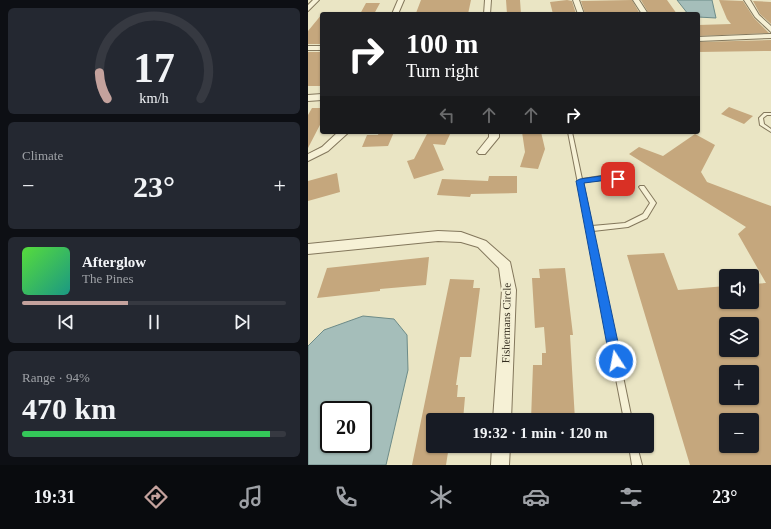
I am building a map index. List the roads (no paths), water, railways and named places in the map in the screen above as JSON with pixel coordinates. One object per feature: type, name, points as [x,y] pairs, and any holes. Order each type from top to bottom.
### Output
[{"type":"street","points":[[308,9],[316,0]]},
{"type":"street","points":[[396,12],[402,0]]},
{"type":"street","points":[[487,12],[488,0]]},
{"type":"street","points":[[576,0],[580,12]]},
{"type":"street","points":[[636,0],[644,12]]},
{"type":"street","points":[[748,0],[757,16],[771,30]]},
{"type":"street","points":[[700,39],[771,36]]},
{"type":"street","points":[[308,48],[320,48]]},
{"type":"street","points":[[308,98],[320,98]]},
{"type":"street","points":[[308,158],[325,150],[342,134]]},
{"type":"street","points":[[482,152],[494,137],[494,134]]},
{"type":"street","name":"Fishermans Circle","points":[[308,249],[438,236],[461,237],[482,244],[505,266],[509,290],[502,413]]},
{"type":"street","points":[[500,465],[501,453]]},
{"type":"lane","points":[[771,114],[766,114],[761,118],[762,124],[771,131]]},
{"type":"lane","points":[[570,134],[627,413]]},
{"type":"lane","points":[[580,181],[608,177],[628,181]]},
{"type":"lane","points":[[590,230],[626,225],[645,216],[653,203],[642,187]]},
{"type":"lane","points":[[634,453],[636,465]]},
{"type":"water","points":[[677,0],[712,0],[716,18],[700,17],[700,12],[686,12]]},
{"type":"water","points":[[363,316],[394,319],[407,335],[408,370],[386,465],[308,465],[308,346],[324,330]]}]
